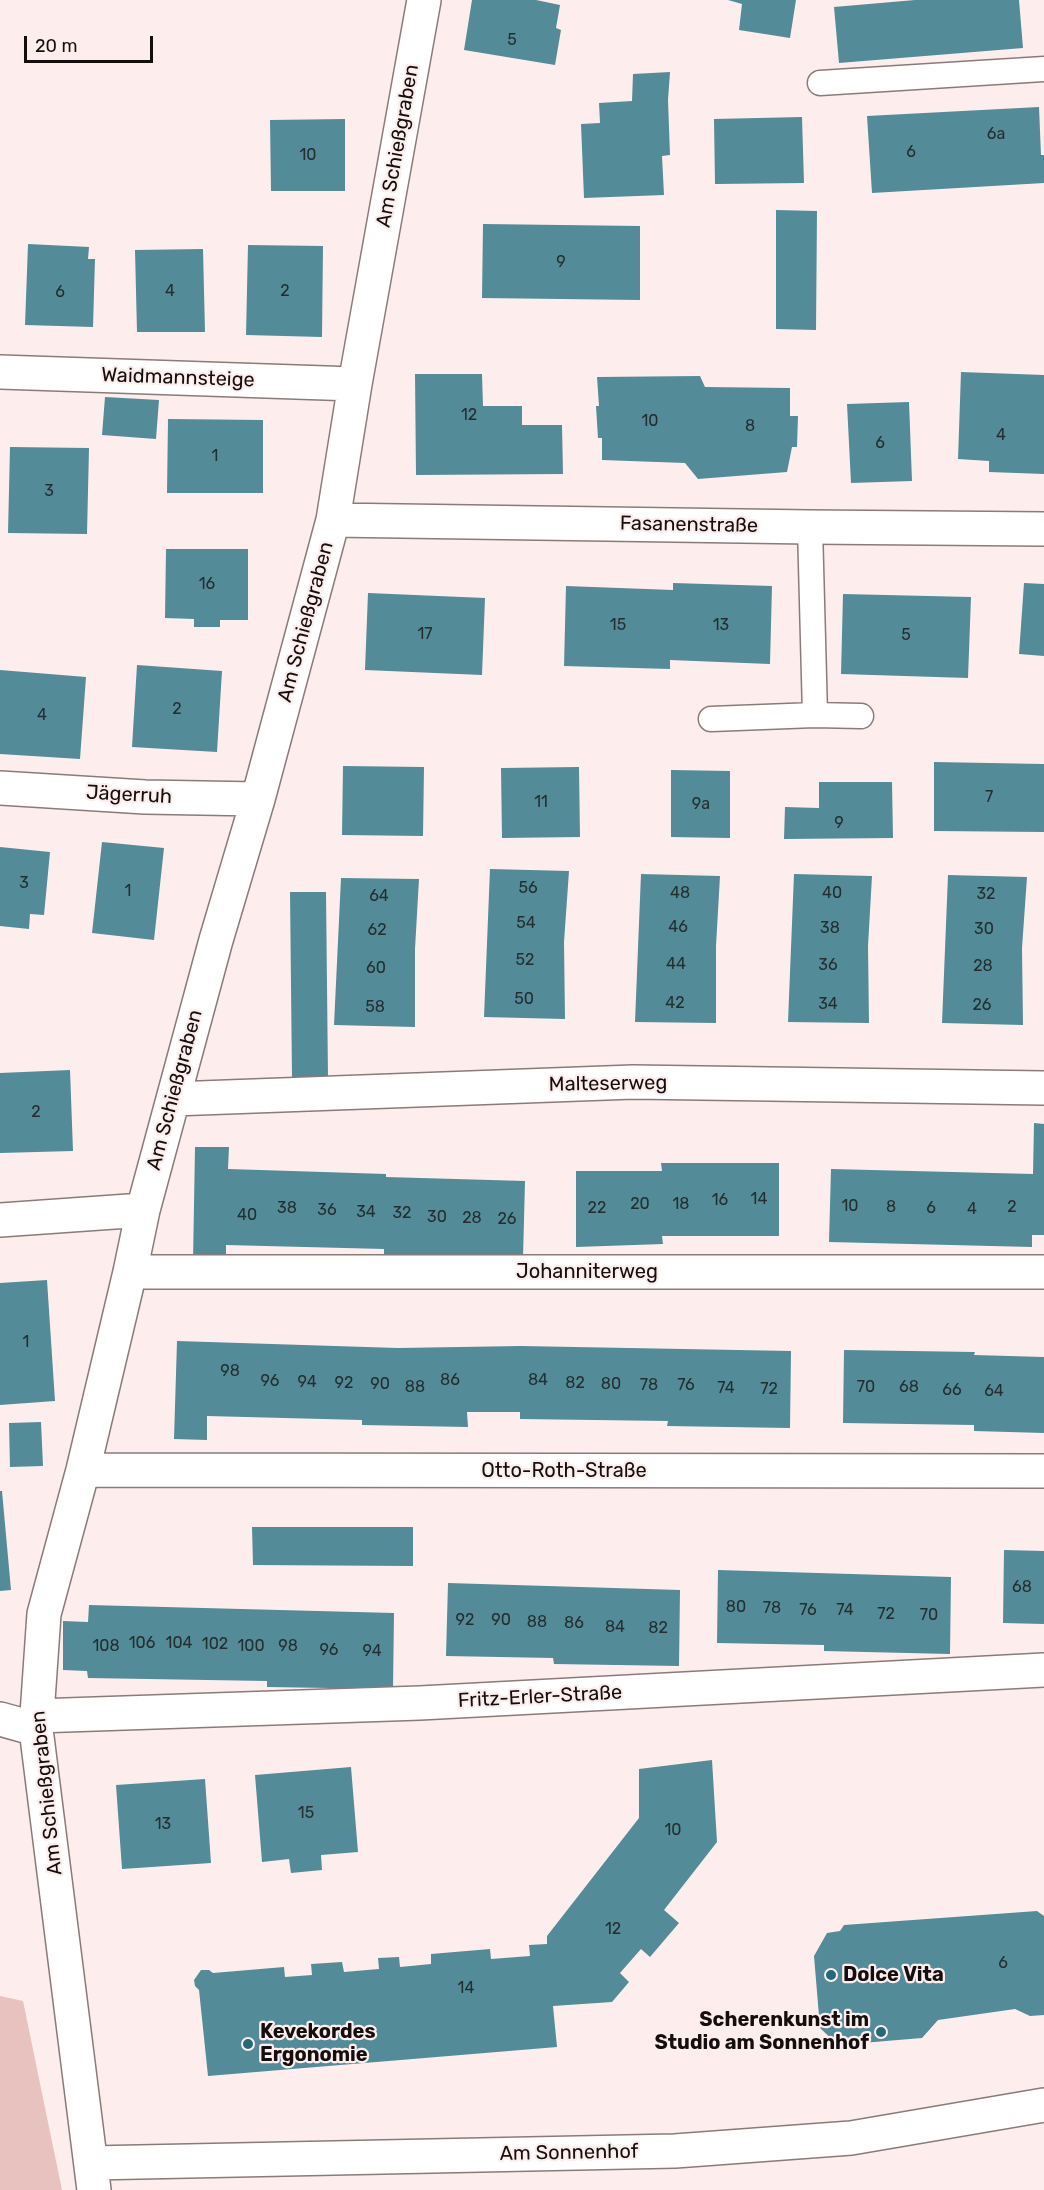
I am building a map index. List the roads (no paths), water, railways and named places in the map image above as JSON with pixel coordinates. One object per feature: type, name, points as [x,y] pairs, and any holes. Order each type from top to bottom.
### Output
[{"type":"street","name":"Am Schießgraben","points":[[92,2177],[36,1722],[44,1614],[83,1470],[143,1210],[216,940],[258,800],[333,520],[424,0]]},
{"type":"street","name":"Waidmannsteige","points":[[0,372],[356,384]]},
{"type":"street","name":"Fasanenstraße","points":[[333,520],[1044,529]]},
{"type":"street","name":"Jägerruh","points":[[0,788],[146,797],[258,800]]},
{"type":"street","name":"Malteserweg","points":[[173,1099],[633,1082],[1044,1088]]},
{"type":"street","points":[[0,1220],[143,1210]]},
{"type":"street","name":"Johanniterweg","points":[[130,1272],[1044,1272]]},
{"type":"street","name":"Otto-Roth-Straße","points":[[83,1470],[1044,1471]]},
{"type":"street","name":"Fritz-Erler-Straße","points":[[0,1719],[36,1722],[1044,1670]]},
{"type":"street","name":"Am Sonnenhof","points":[[92,2177],[675,2151],[851,2138],[1044,2105]]},
{"type":"lane","points":[[820,83],[1044,69]]},
{"type":"lane","points":[[810,527],[815,715]]},
{"type":"lane","points":[[711,719],[815,715],[861,716]]},
{"type":"place","name":"Dolce Vita","points":[[831,1975]]},
{"type":"place","name":"Scherenkunst im Studio am Sonnenhof","points":[[881,2032]]},
{"type":"place","name":"Kevekordes Ergonomie","points":[[248,2044]]}]
